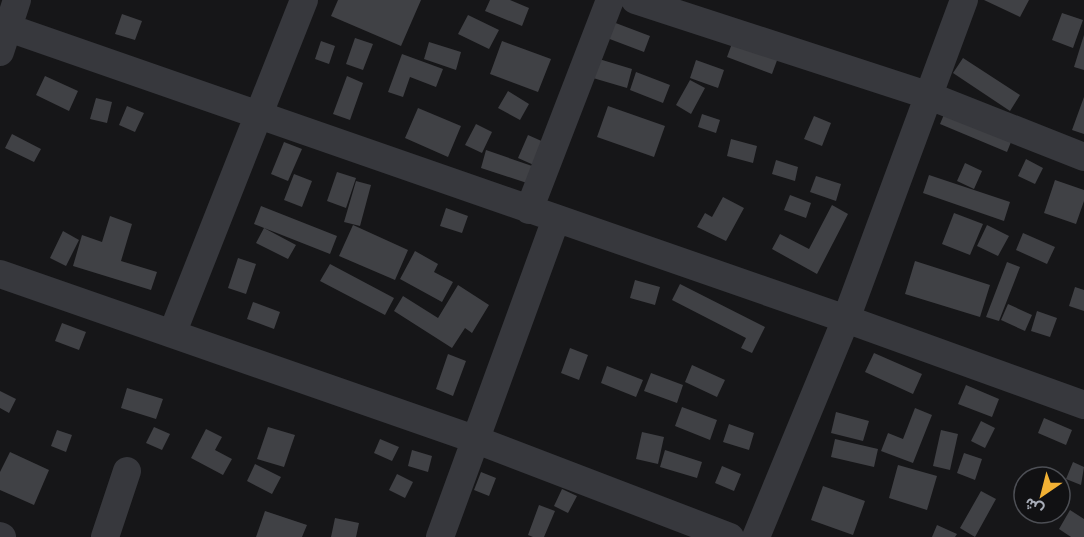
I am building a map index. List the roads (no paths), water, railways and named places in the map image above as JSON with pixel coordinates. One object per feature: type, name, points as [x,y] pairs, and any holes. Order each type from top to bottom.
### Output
[{"type":"street","points":[[17,0],[3,35],[258,116],[846,319],[1084,405]]},
{"type":"street","points":[[172,334],[304,0]]},
{"type":"street","points":[[530,210],[610,0]]},
{"type":"street","points":[[635,0],[927,95],[1084,157]]},
{"type":"street","points":[[756,537],[846,319],[964,0]]},
{"type":"street","points":[[440,537],[556,219]]},
{"type":"street","points":[[0,274],[474,439],[730,537]]},
{"type":"street","points":[[105,537],[127,471]]}]
